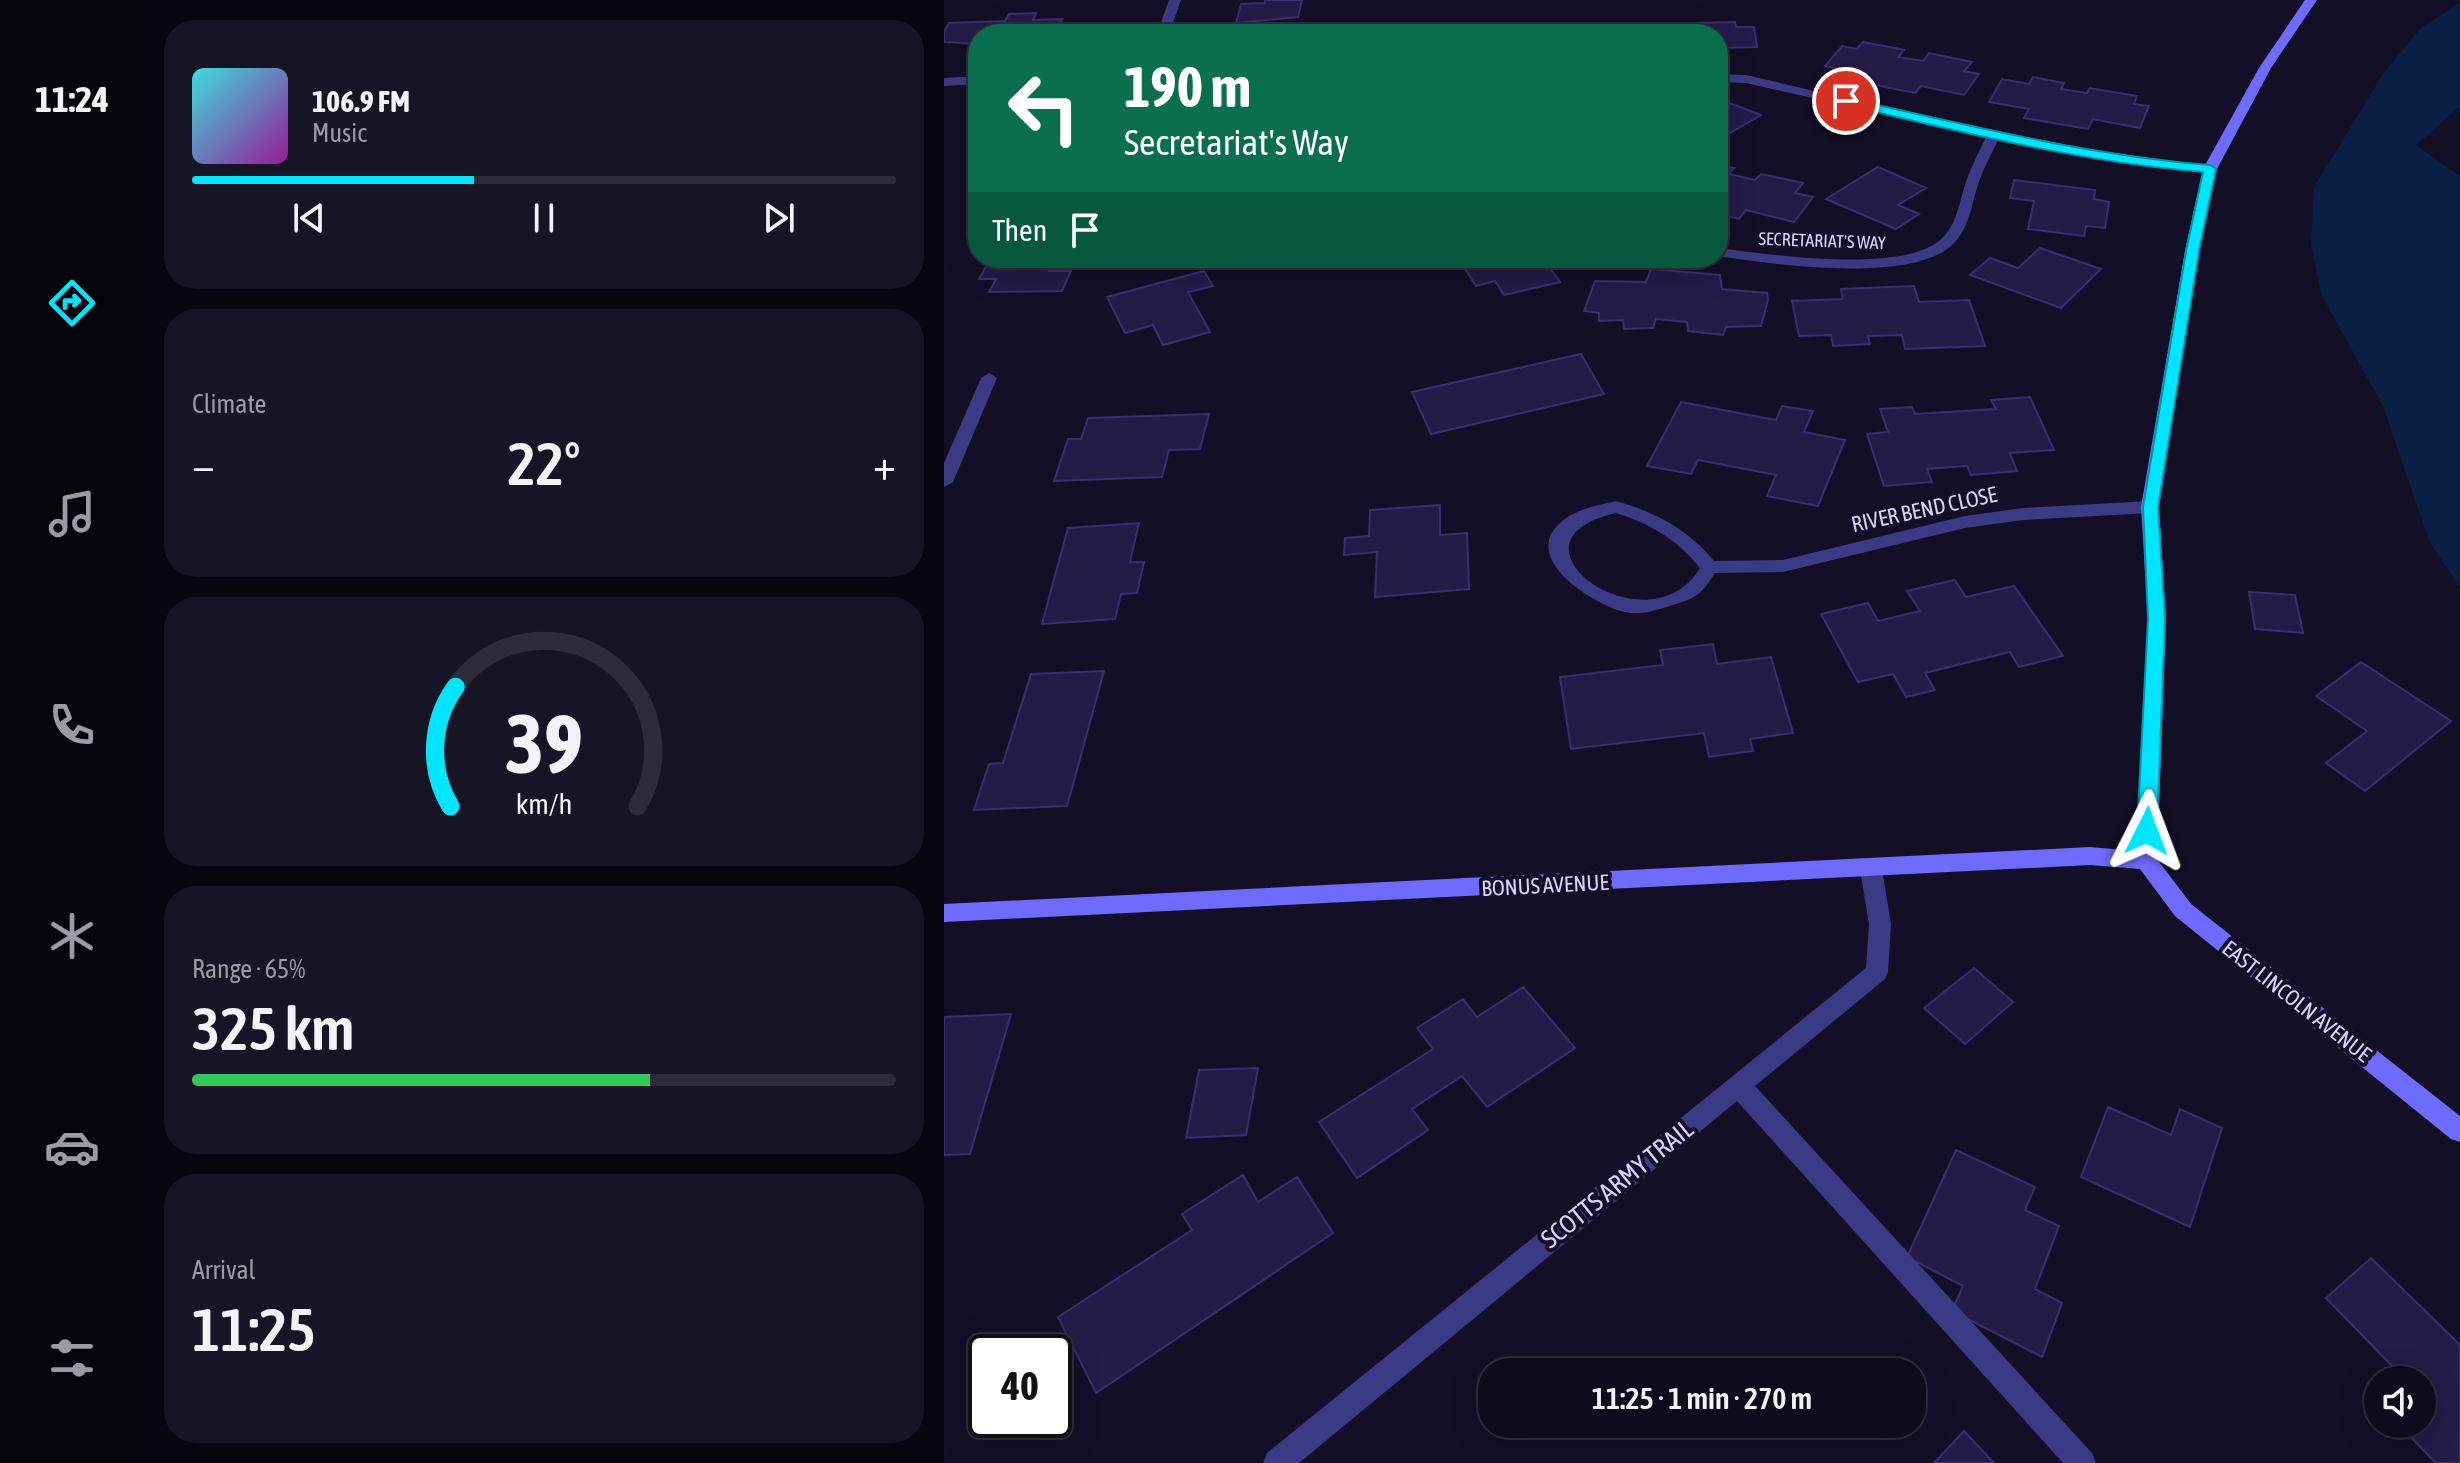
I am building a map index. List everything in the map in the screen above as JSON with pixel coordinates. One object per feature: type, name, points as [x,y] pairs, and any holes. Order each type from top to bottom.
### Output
[{"type":"street","points":[[1167,24],[1175,0]]},
{"type":"street","points":[[2146,861],[2157,619],[2150,507],[2192,251],[2210,169],[2265,68],[2311,0]]},
{"type":"street","points":[[1728,79],[1760,82],[1994,135],[2147,163],[2210,169]]},
{"type":"street","points":[[944,82],[968,81]]},
{"type":"street","name":"SECRETARIAT'S WAY","points":[[1728,253],[1781,260],[1882,263],[1927,254],[1946,243],[1957,229],[1974,179],[1994,135]]},
{"type":"street","points":[[944,482],[989,378]]},
{"type":"street","points":[[1616,507],[1639,513],[1667,528],[1695,547],[1709,567],[1691,594],[1644,607],[1620,605],[1600,599],[1571,577],[1559,550],[1560,538],[1567,526],[1579,517],[1616,507]]},
{"type":"street","name":"RIVER BEND CLOSE","points":[[1709,567],[1783,566],[1910,534],[2023,514],[2150,507]]},
{"type":"street","name":"BONUS AVENUE","points":[[944,913],[2090,856],[2146,861]]},
{"type":"street","name":"EAST LINCOLN AVENUE","points":[[2146,861],[2183,910],[2460,1131]]},
{"type":"street","name":"SCOTTS ARMY TRAIL","points":[[1277,1463],[1877,972],[1880,924],[1871,869]]},
{"type":"street","points":[[1738,1085],[2082,1463]]},
{"type":"water","points":[[2460,2],[2460,106],[2416,145],[2460,176],[2460,587],[2430,543],[2383,406],[2321,294],[2311,244],[2314,187],[2385,71],[2421,28]]},
{"type":"building","points":[[1265,0],[1302,0],[1298,17],[1236,23],[1241,4],[1265,3]]},
{"type":"building","points":[[1036,13],[1033,20],[1062,19],[1060,24],[968,24],[968,43],[944,42],[944,32],[949,23],[1005,21],[1009,14]]},
{"type":"building","points":[[1735,22],[1736,27],[1754,27],[1757,47],[1728,48],[1728,24],[1693,23]]},
{"type":"building","points":[[1863,42],[1904,50],[1898,57],[1923,61],[1929,53],[1972,62],[1964,71],[1979,74],[1964,95],[1921,86],[1915,93],[1856,81],[1863,73],[1825,66],[1842,46],[1857,49]]},
{"type":"building","points":[[2033,77],[2064,83],[2061,89],[2087,93],[2090,88],[2137,96],[2134,104],[2149,106],[2140,128],[2093,119],[2088,129],[2024,118],[2029,109],[1989,102],[2002,79],[2029,84]]},
{"type":"building","points":[[1728,102],[1761,115],[1728,134]]},
{"type":"building","points":[[1728,167],[1734,168],[1729,174],[1755,180],[1761,174],[1803,183],[1795,193],[1813,197],[1794,222],[1746,210],[1739,219],[1728,216]]},
{"type":"building","points":[[1878,167],[1926,188],[1898,205],[1919,214],[1896,229],[1826,199]]},
{"type":"building","points":[[2014,180],[2095,190],[2094,199],[2109,202],[2105,228],[2086,226],[2084,236],[2028,229],[2034,201],[2010,198]]},
{"type":"building","points":[[2040,248],[2101,269],[2061,308],[1970,275],[1990,258],[2018,268]]},
{"type":"building","points":[[985,268],[1071,271],[1062,291],[989,292],[996,279],[979,279]]},
{"type":"building","points":[[1465,268],[1550,268],[1560,282],[1504,295],[1495,281],[1476,286]]},
{"type":"building","points":[[1651,269],[1720,275],[1722,289],[1767,293],[1761,326],[1726,327],[1723,335],[1688,331],[1687,322],[1656,319],[1653,328],[1624,329],[1623,320],[1599,321],[1599,313],[1584,311],[1595,281],[1646,282]]},
{"type":"building","points":[[1204,271],[1213,286],[1188,292],[1210,332],[1163,345],[1153,325],[1125,333],[1107,297]]},
{"type":"building","points":[[1914,286],[1919,302],[1969,300],[1985,346],[1905,349],[1902,335],[1868,336],[1870,344],[1833,346],[1831,335],[1799,336],[1792,301],[1843,299],[1841,289]]},
{"type":"building","points":[[1581,354],[1604,394],[1431,434],[1412,392]]},
{"type":"building","points":[[2030,397],[2054,450],[2010,453],[2017,471],[1971,475],[1967,466],[1927,469],[1932,482],[1884,486],[1867,434],[1888,432],[1880,409],[1912,407],[1915,414],[1996,409],[1991,400]]},
{"type":"building","points":[[1681,402],[1776,420],[1782,406],[1813,411],[1804,432],[1845,440],[1818,506],[1767,496],[1776,475],[1698,460],[1691,474],[1647,466]]},
{"type":"building","points":[[1209,414],[1200,449],[1169,450],[1162,477],[1054,481],[1068,439],[1081,439],[1088,418]]},
{"type":"building","points":[[1440,505],[1440,535],[1467,533],[1469,589],[1375,597],[1377,552],[1344,555],[1345,538],[1369,536],[1370,510]]},
{"type":"building","points":[[1139,523],[1130,562],[1144,562],[1137,593],[1121,594],[1115,619],[1042,624],[1068,528]]},
{"type":"building","points":[[1955,580],[1966,597],[2014,586],[2063,656],[2019,667],[2010,652],[1925,673],[1935,690],[1906,697],[1893,674],[1858,682],[1821,614],[1868,603],[1878,621],[1920,611],[1907,591]]},
{"type":"building","points":[[2249,592],[2295,595],[2303,633],[2255,629]]},
{"type":"building","points":[[1713,644],[1717,664],[1771,657],[1793,733],[1750,739],[1753,751],[1709,757],[1704,733],[1571,749],[1560,677],[1663,665],[1660,650]]},
{"type":"building","points":[[2361,662],[2451,721],[2365,791],[2326,763],[2367,731],[2316,696]]},
{"type":"building","points":[[1104,671],[1067,806],[974,810],[989,764],[1003,763],[1031,674]]},
{"type":"building","points":[[1974,968],[2013,1002],[1965,1044],[1924,1008]]},
{"type":"building","points":[[1523,987],[1575,1048],[1487,1107],[1462,1076],[1412,1109],[1428,1130],[1357,1178],[1319,1122],[1433,1049],[1417,1028],[1463,999],[1477,1017]]},
{"type":"building","points":[[1011,1014],[970,1154],[944,1155],[944,1017]]},
{"type":"building","points":[[1258,1068],[1246,1135],[1186,1138],[1199,1070]]},
{"type":"building","points":[[2108,1107],[2171,1135],[2180,1109],[2222,1128],[2190,1227],[2081,1177]]},
{"type":"building","points":[[1956,1150],[2035,1187],[2025,1210],[2059,1226],[2035,1289],[2062,1303],[2042,1357],[1952,1311],[1963,1286],[1907,1257]]},
{"type":"building","points":[[1243,1175],[1258,1202],[1297,1177],[1333,1233],[1096,1393],[1072,1345],[1072,1334],[1066,1334],[1058,1317],[1192,1230],[1182,1214]]},
{"type":"building","points":[[2371,1258],[2460,1345],[2460,1463],[2436,1463],[2412,1438],[2436,1438],[2436,1366],[2392,1366],[2326,1298]]},
{"type":"building","points":[[1964,1431],[1994,1463],[1934,1463]]},
{"type":"route","points":[[1846,101],[1994,135],[2147,163],[2210,169],[2192,251],[2150,507],[2157,619],[2147,831]]}]
